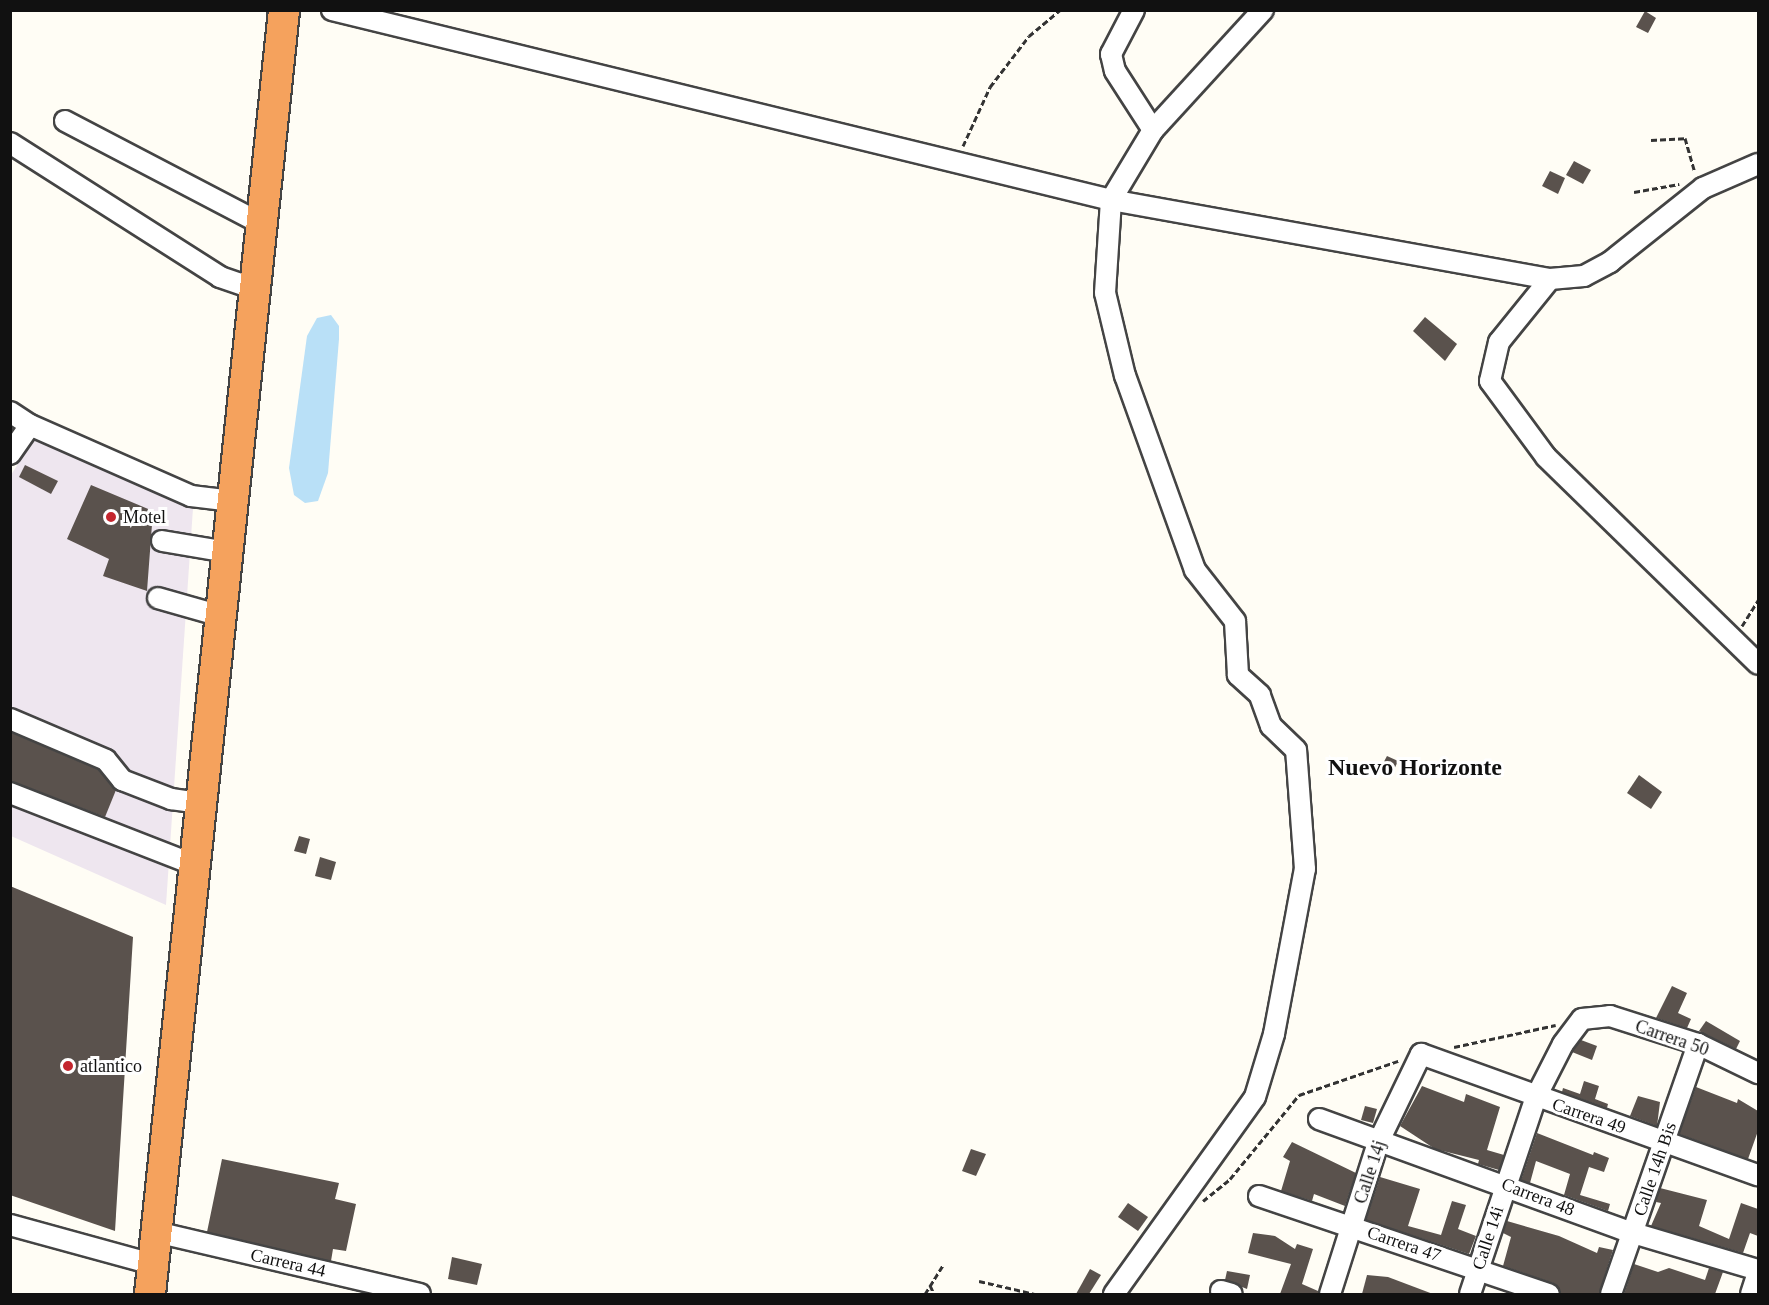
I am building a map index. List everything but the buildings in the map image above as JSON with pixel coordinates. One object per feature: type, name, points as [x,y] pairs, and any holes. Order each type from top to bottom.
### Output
[{"type":"highway","points":[[150,1294],[284,10]]},
{"type":"street","points":[[332,10],[1111,200],[1550,279],[1584,276],[1610,261],[1701,185],[1758,164]]},
{"type":"street","points":[[1134,10],[1111,54],[1115,71],[1153,130]]},
{"type":"street","points":[[1114,1294],[1255,1097],[1274,1034],[1305,869],[1296,750],[1271,726],[1260,695],[1238,675],[1235,621],[1195,570],[1125,375],[1106,293],[1111,200],[1153,130],[1263,10]]},
{"type":"street","points":[[66,121],[262,224]]},
{"type":"street","points":[[10,143],[220,277],[255,289]]},
{"type":"street","points":[[1550,279],[1499,342],[1490,381],[1546,457],[1758,664]]},
{"type":"street","points":[[10,412],[30,425],[191,496],[233,501]]},
{"type":"street","points":[[10,454],[30,425]]},
{"type":"street","points":[[162,541],[228,552]]},
{"type":"street","points":[[158,598],[221,616]]},
{"type":"street","points":[[10,720],[106,760],[122,780],[171,799],[201,803]]},
{"type":"street","points":[[10,793],[195,865]]},
{"type":"street","name":"Carrera 50","points":[[1582,1019],[1610,1016],[1698,1044],[1758,1073]]},
{"type":"street","name":"Calle 14i","points":[[1470,1294],[1536,1097],[1563,1044],[1582,1019]]},
{"type":"street","name":"Calle 14h Bis","points":[[1611,1294],[1698,1044]]},
{"type":"street","name":"Carrera 49","points":[[1421,1054],[1758,1175]]},
{"type":"street","name":"Calle 14j","points":[[1330,1294],[1378,1143],[1421,1054]]},
{"type":"street","name":"Carrera 48","points":[[1319,1119],[1378,1143],[1506,1184],[1633,1233],[1758,1271]]},
{"type":"street","name":"Carrera 47","points":[[1259,1196],[1548,1294]]},
{"type":"street","points":[[10,1225],[153,1264]]},
{"type":"street","name":"Carrera 44","points":[[156,1232],[420,1294]]},
{"type":"street","points":[[1751,1294],[1758,1271]]},
{"type":"path","points":[[956,161],[990,87],[1029,36],[1059,10]]},
{"type":"path","points":[[1634,192],[1701,185],[1685,138],[1651,140]]},
{"type":"path","points":[[1735,641],[1758,600]]},
{"type":"path","points":[[1194,1209],[1230,1179],[1299,1095],[1421,1054],[1582,1019]]},
{"type":"path","points":[[925,1294],[943,1265]]},
{"type":"path","points":[[979,1281],[1035,1294]]},
{"type":"path","points":[[930,1286],[934,1294]]},
{"type":"shaded area","points":[[35,437],[193,508],[166,905],[11,836],[11,475]]},
{"type":"water","points":[[331,315],[339,326],[339,339],[328,473],[318,501],[305,503],[294,495],[289,468],[307,336],[317,318]]},
{"type":"place","name":"Motel","points":[[111,517]]},
{"type":"place","name":"atlantico","points":[[68,1066]]},
{"type":"district","name":"Nuevo Horizonte","points":[[1415,768]]}]
